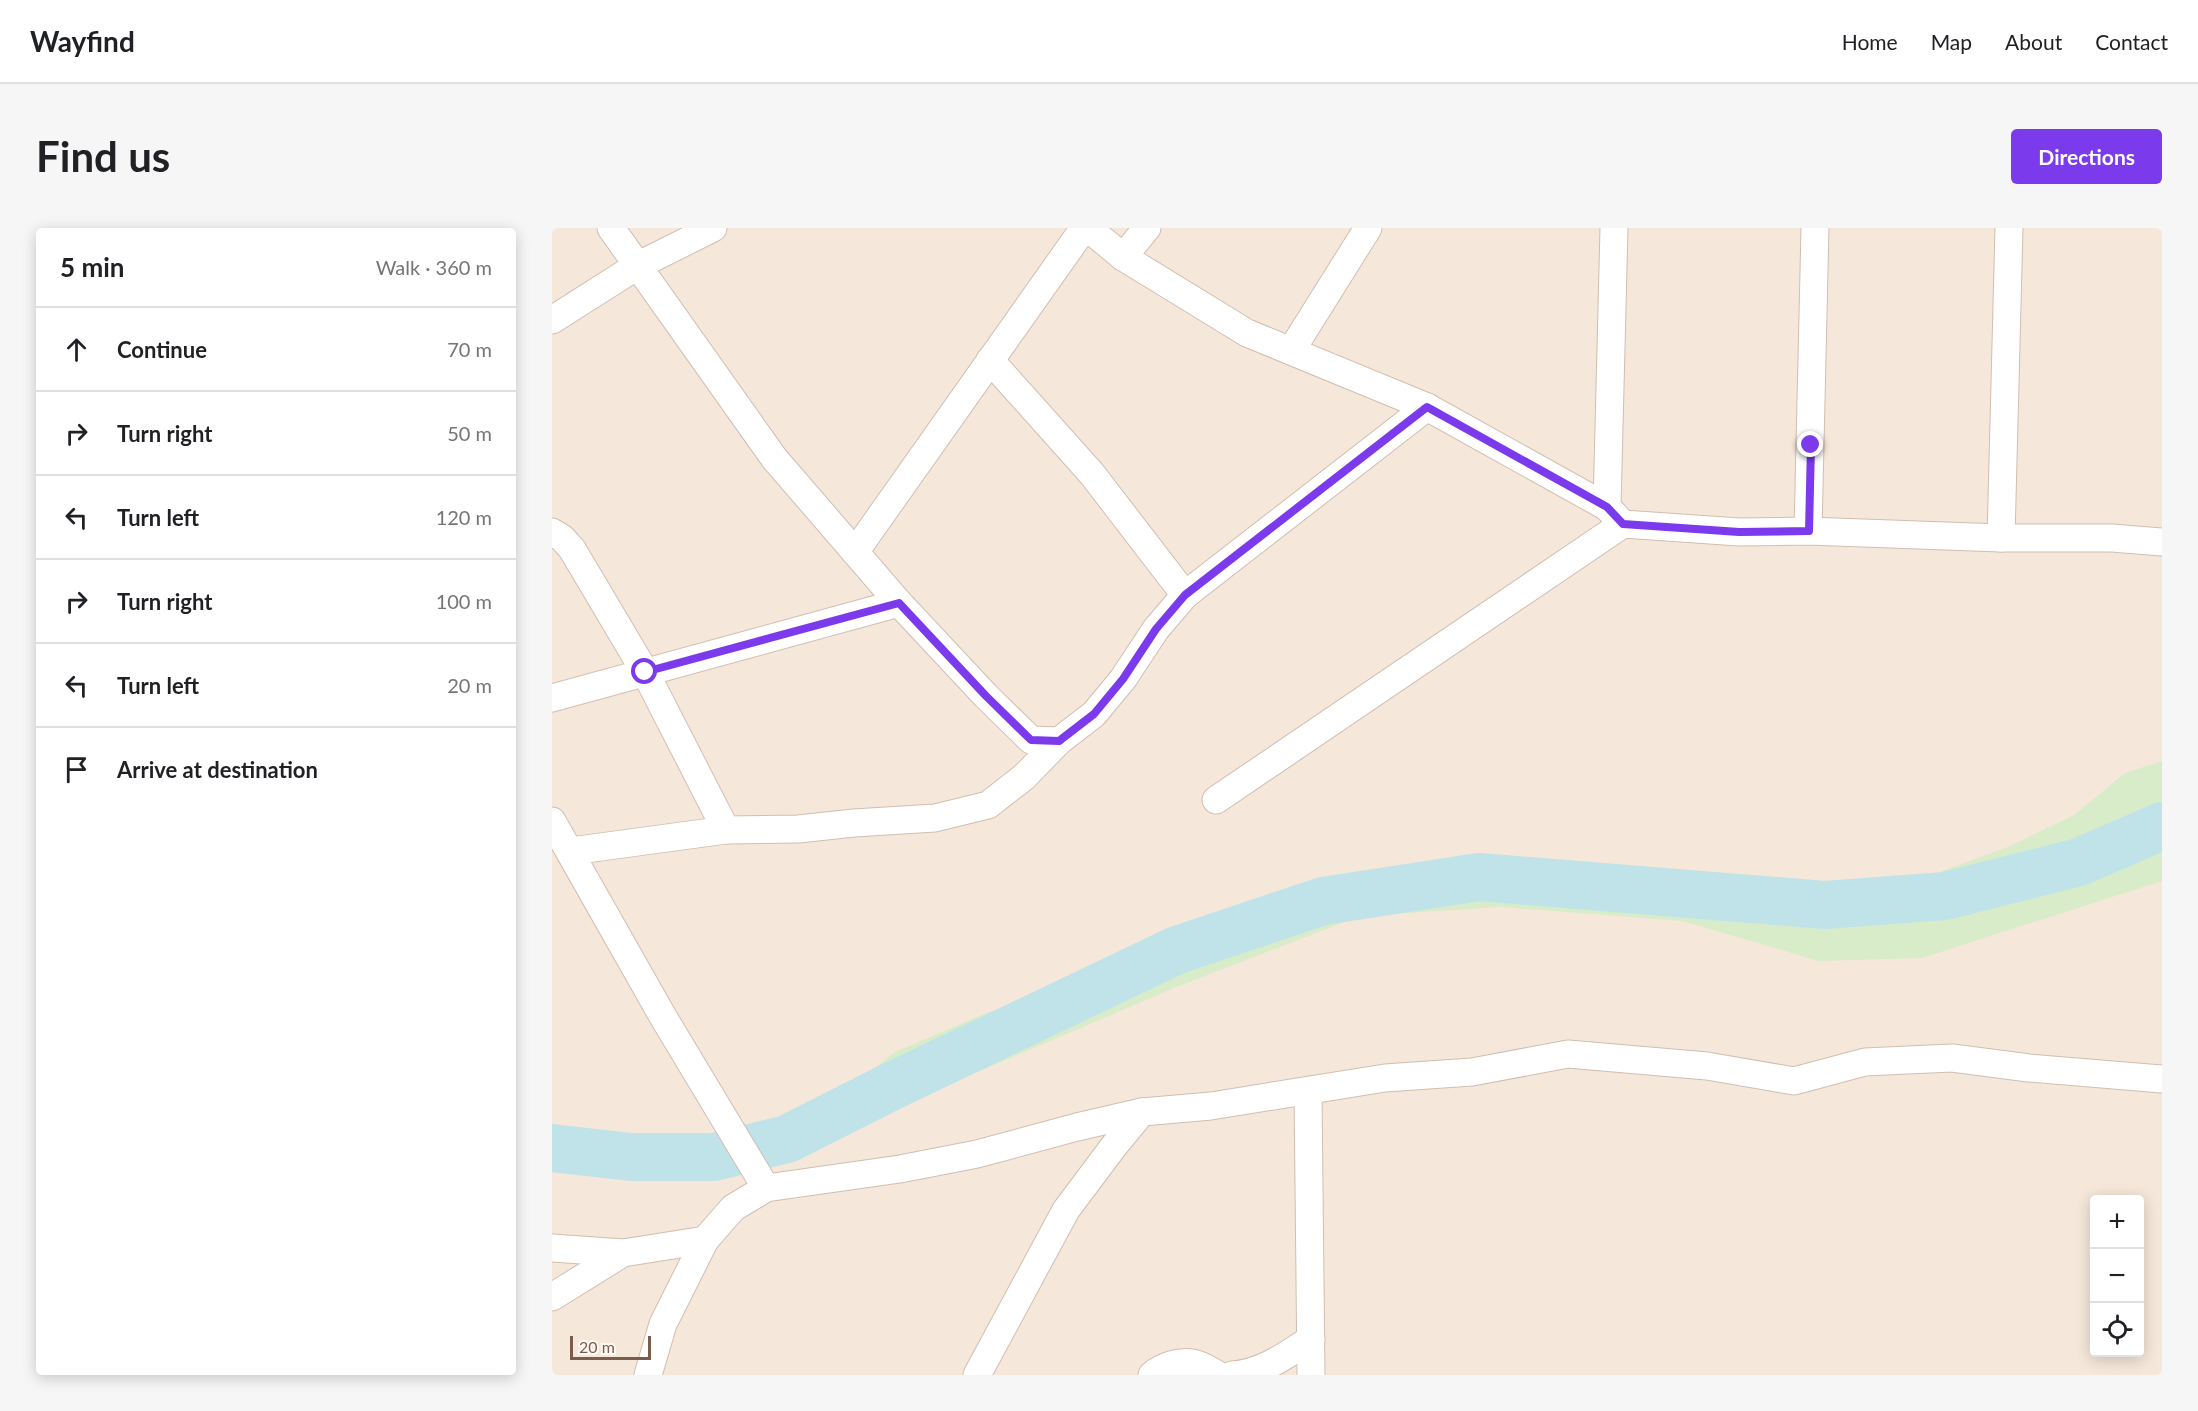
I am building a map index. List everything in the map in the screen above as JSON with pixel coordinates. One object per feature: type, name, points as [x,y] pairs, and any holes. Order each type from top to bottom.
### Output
[{"type":"street","points":[[611,228],[774,458],[899,603],[986,696],[1031,740],[1059,741]]},
{"type":"street","points":[[552,320],[637,266],[713,228]]},
{"type":"street","points":[[855,552],[1086,228],[1123,256],[1247,333],[1427,407],[1615,515],[1739,532],[1809,531],[2001,538],[2112,537],[2162,542]]},
{"type":"street","points":[[1123,256],[1147,228]]},
{"type":"street","points":[[1291,351],[1368,228]]},
{"type":"street","points":[[1614,228],[1615,515]]},
{"type":"street","points":[[1809,531],[1815,228]]},
{"type":"street","points":[[2001,538],[2009,228]]},
{"type":"street","points":[[990,360],[1092,474],[1185,595]]},
{"type":"street","points":[[571,851],[726,830],[798,829],[854,823],[935,819],[988,805],[1024,777],[1059,741],[1094,714],[1123,679],[1156,629],[1185,595],[1427,407]]},
{"type":"street","points":[[1215,800],[1615,515]]},
{"type":"street","points":[[552,532],[562,538],[572,549],[645,672],[726,830]]},
{"type":"street","points":[[552,698],[899,603]]},
{"type":"street","points":[[552,821],[662,1015],[766,1188]]},
{"type":"street","points":[[648,1375],[663,1324],[705,1240],[733,1208],[766,1188],[900,1169],[977,1154],[1142,1112],[1211,1106],[1385,1078],[1472,1072],[1568,1054],[1707,1066],[1794,1081],[1865,1062],[1952,1058],[2029,1068],[2162,1078]]},
{"type":"street","points":[[1308,1092],[1311,1375]]},
{"type":"street","points":[[977,1375],[1066,1210],[1142,1112]]},
{"type":"street","points":[[552,1248],[623,1253],[705,1240]]},
{"type":"street","points":[[552,1297],[623,1253]]},
{"type":"street","points":[[1232,1375],[1243,1374],[1269,1365],[1311,1339]]},
{"type":"street","points":[[1152,1375],[1158,1369],[1173,1364],[1194,1363],[1218,1375]]},
{"type":"shaded area","points":[[552,228],[2162,228],[2162,1375],[552,1375]]},
{"type":"green space","points":[[2162,761],[2162,881],[1922,958],[1819,961],[1682,921],[1501,907],[1360,916],[1174,988],[840,1131],[787,1139],[895,1052],[986,1013],[1123,968],[1172,937],[1359,873],[1477,861],[1819,887],[1937,873],[2008,847],[2074,815],[2125,773]]},
{"type":"waterway","points":[[552,1148],[631,1157],[714,1157],[787,1139],[892,1086],[1177,950],[1323,901],[1479,877],[1825,905],[1945,896],[2079,862],[2162,826]]},
{"type":"route","points":[[645,672],[899,603],[986,696],[1031,740],[1059,741],[1094,714],[1123,679],[1156,629],[1185,595],[1427,407],[1607,507],[1623,524],[1739,532],[1809,531],[1811,445]]}]
